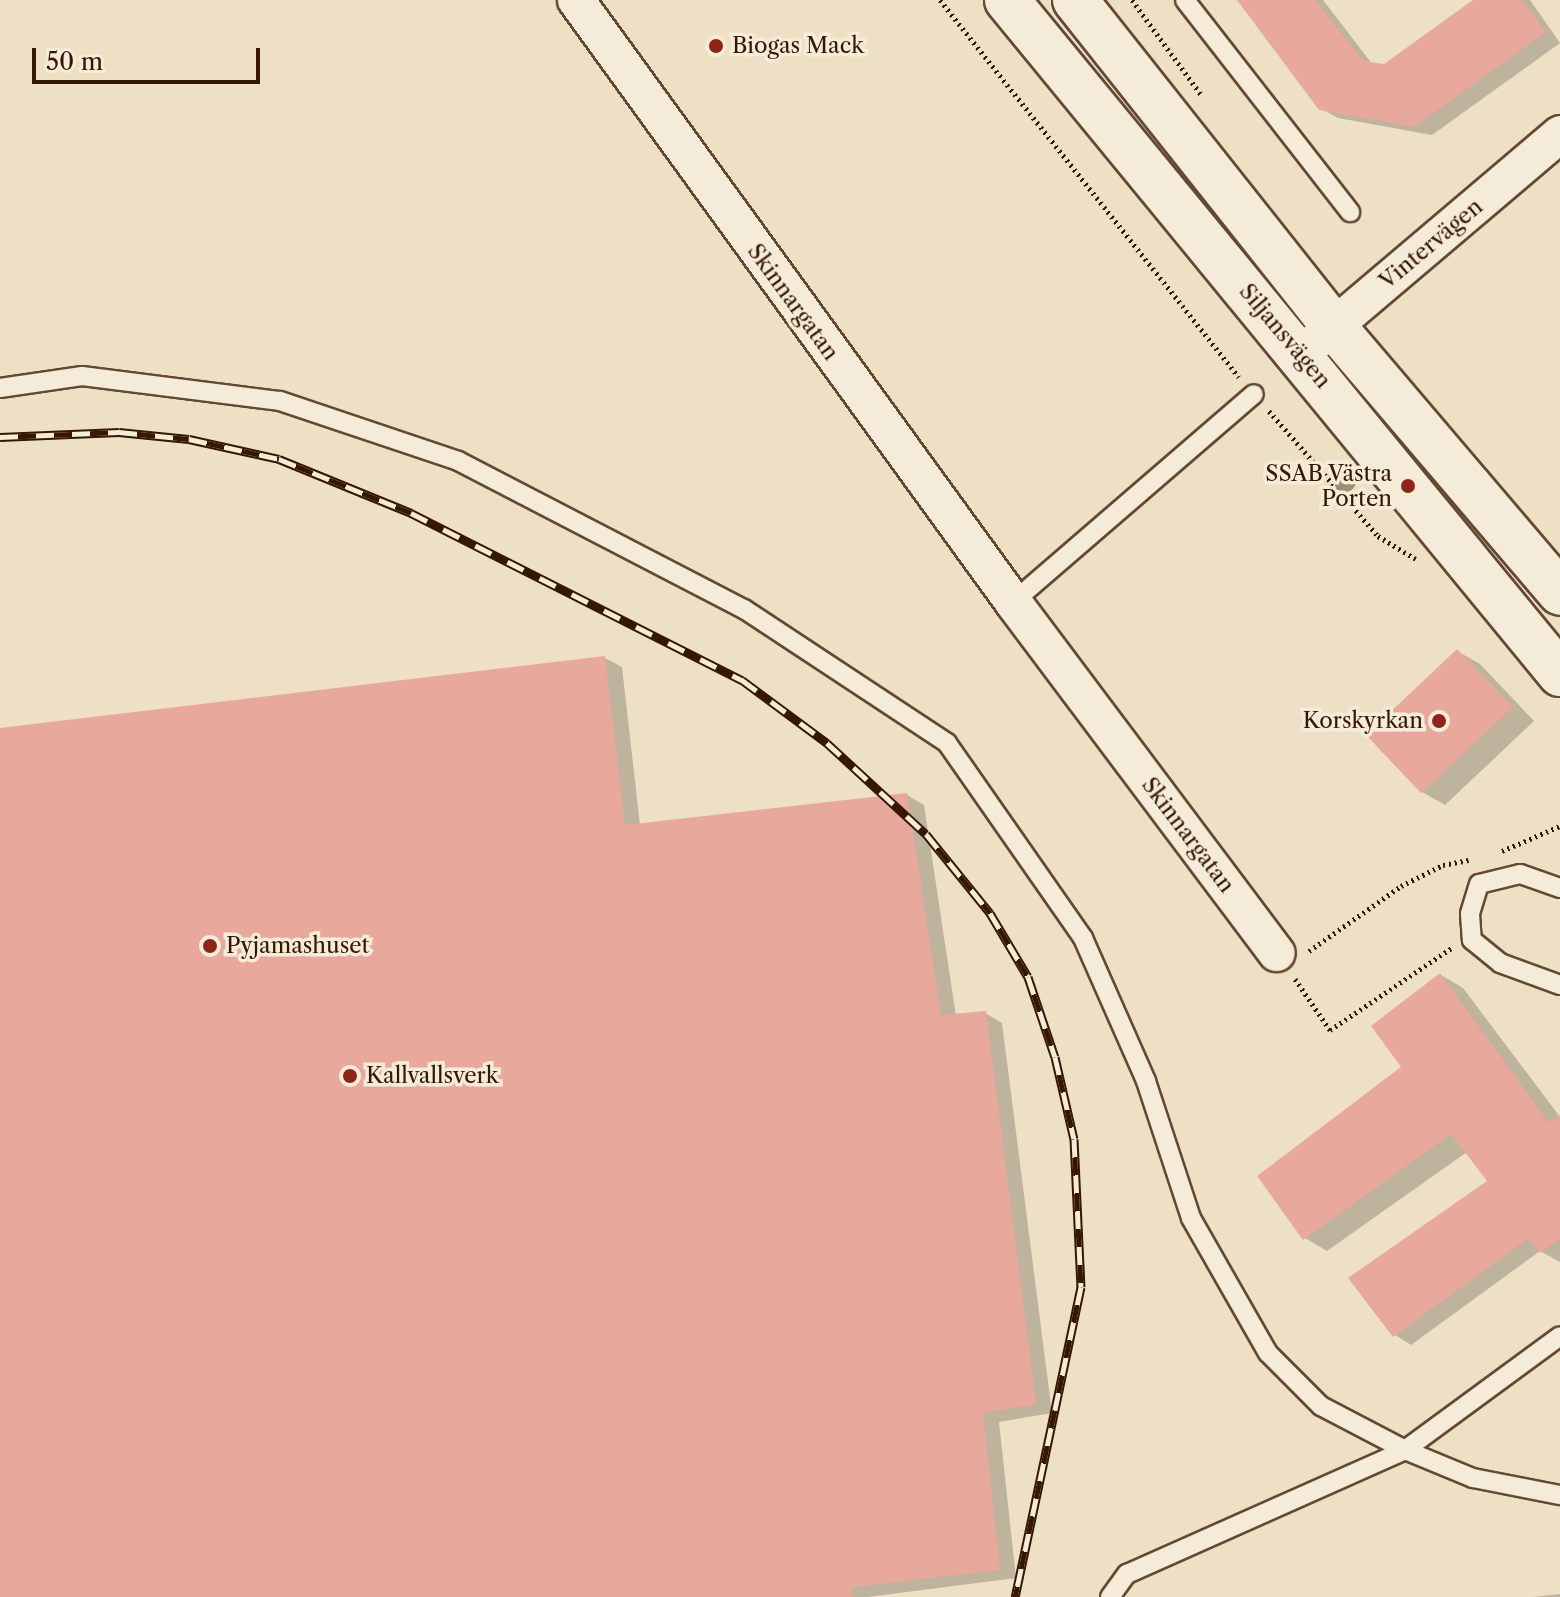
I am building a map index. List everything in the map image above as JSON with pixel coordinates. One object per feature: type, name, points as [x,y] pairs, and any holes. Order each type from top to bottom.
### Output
[{"type":"street","name":"Skinnargatan","points":[[576,0],[1013,602],[1282,960]]},
{"type":"street","name":"Siljansvägen","points":[[1007,0],[1150,180],[1318,340],[1560,593]]},
{"type":"street","name":"Siljansvägen","points":[[1075,0],[1560,674]]},
{"type":"street","name":"Vintervägen","points":[[1318,340],[1560,134]]},
{"type":"lane","points":[[1185,0],[1350,212]]},
{"type":"lane","points":[[0,388],[82,376],[280,401],[458,461],[744,609],[947,743],[1083,938],[1146,1081],[1191,1218],[1268,1353],[1321,1406],[1405,1450],[1473,1478],[1560,1495]]},
{"type":"lane","points":[[1013,602],[1254,394]]},
{"type":"lane","points":[[1560,888],[1520,874],[1479,884],[1470,914],[1472,940],[1500,963],[1560,985]]},
{"type":"lane","points":[[1110,1597],[1127,1574],[1405,1450],[1560,1336]]},
{"type":"path","points":[[940,0],[1254,394],[1378,536],[1429,567]]},
{"type":"path","points":[[1493,855],[1560,826]]},
{"type":"path","points":[[1472,940],[1457,944],[1330,1030],[1282,960],[1401,886],[1443,865],[1479,858]]},
{"type":"building","points":[[1237,0],[1315,0],[1363,61],[1384,64],[1473,0],[1522,0],[1546,32],[1414,127],[1319,110]]},
{"type":"building","name":"Korskyrkan","points":[[1457,649],[1513,707],[1421,793],[1366,735]]},
{"type":"building","points":[[605,656],[625,825],[907,793],[941,1015],[986,1011],[1036,1404],[983,1413],[1000,1570],[852,1587],[853,1597],[0,1597],[0,728]]},
{"type":"building","points":[[1440,973],[1549,1123],[1560,1115],[1560,1239],[1540,1253],[1529,1238],[1393,1337],[1348,1278],[1487,1181],[1451,1134],[1303,1240],[1257,1176],[1401,1067],[1371,1026]]},
{"type":"railway","points":[[0,437],[119,432],[189,439],[279,459],[411,513],[742,680],[827,743],[926,834],[990,913],[1028,977],[1055,1057],[1074,1139],[1081,1287],[1015,1597]]},
{"type":"place","name":"Biogas Mack","points":[[716,46]]},
{"type":"place","name":"SSAB Västra Porten","points":[[1408,486]]},
{"type":"place","name":"Korskyrkan","points":[[1439,721]]},
{"type":"place","name":"Pyjamashuset","points":[[210,946]]},
{"type":"place","name":"Kallvallsverk","points":[[350,1076]]}]
